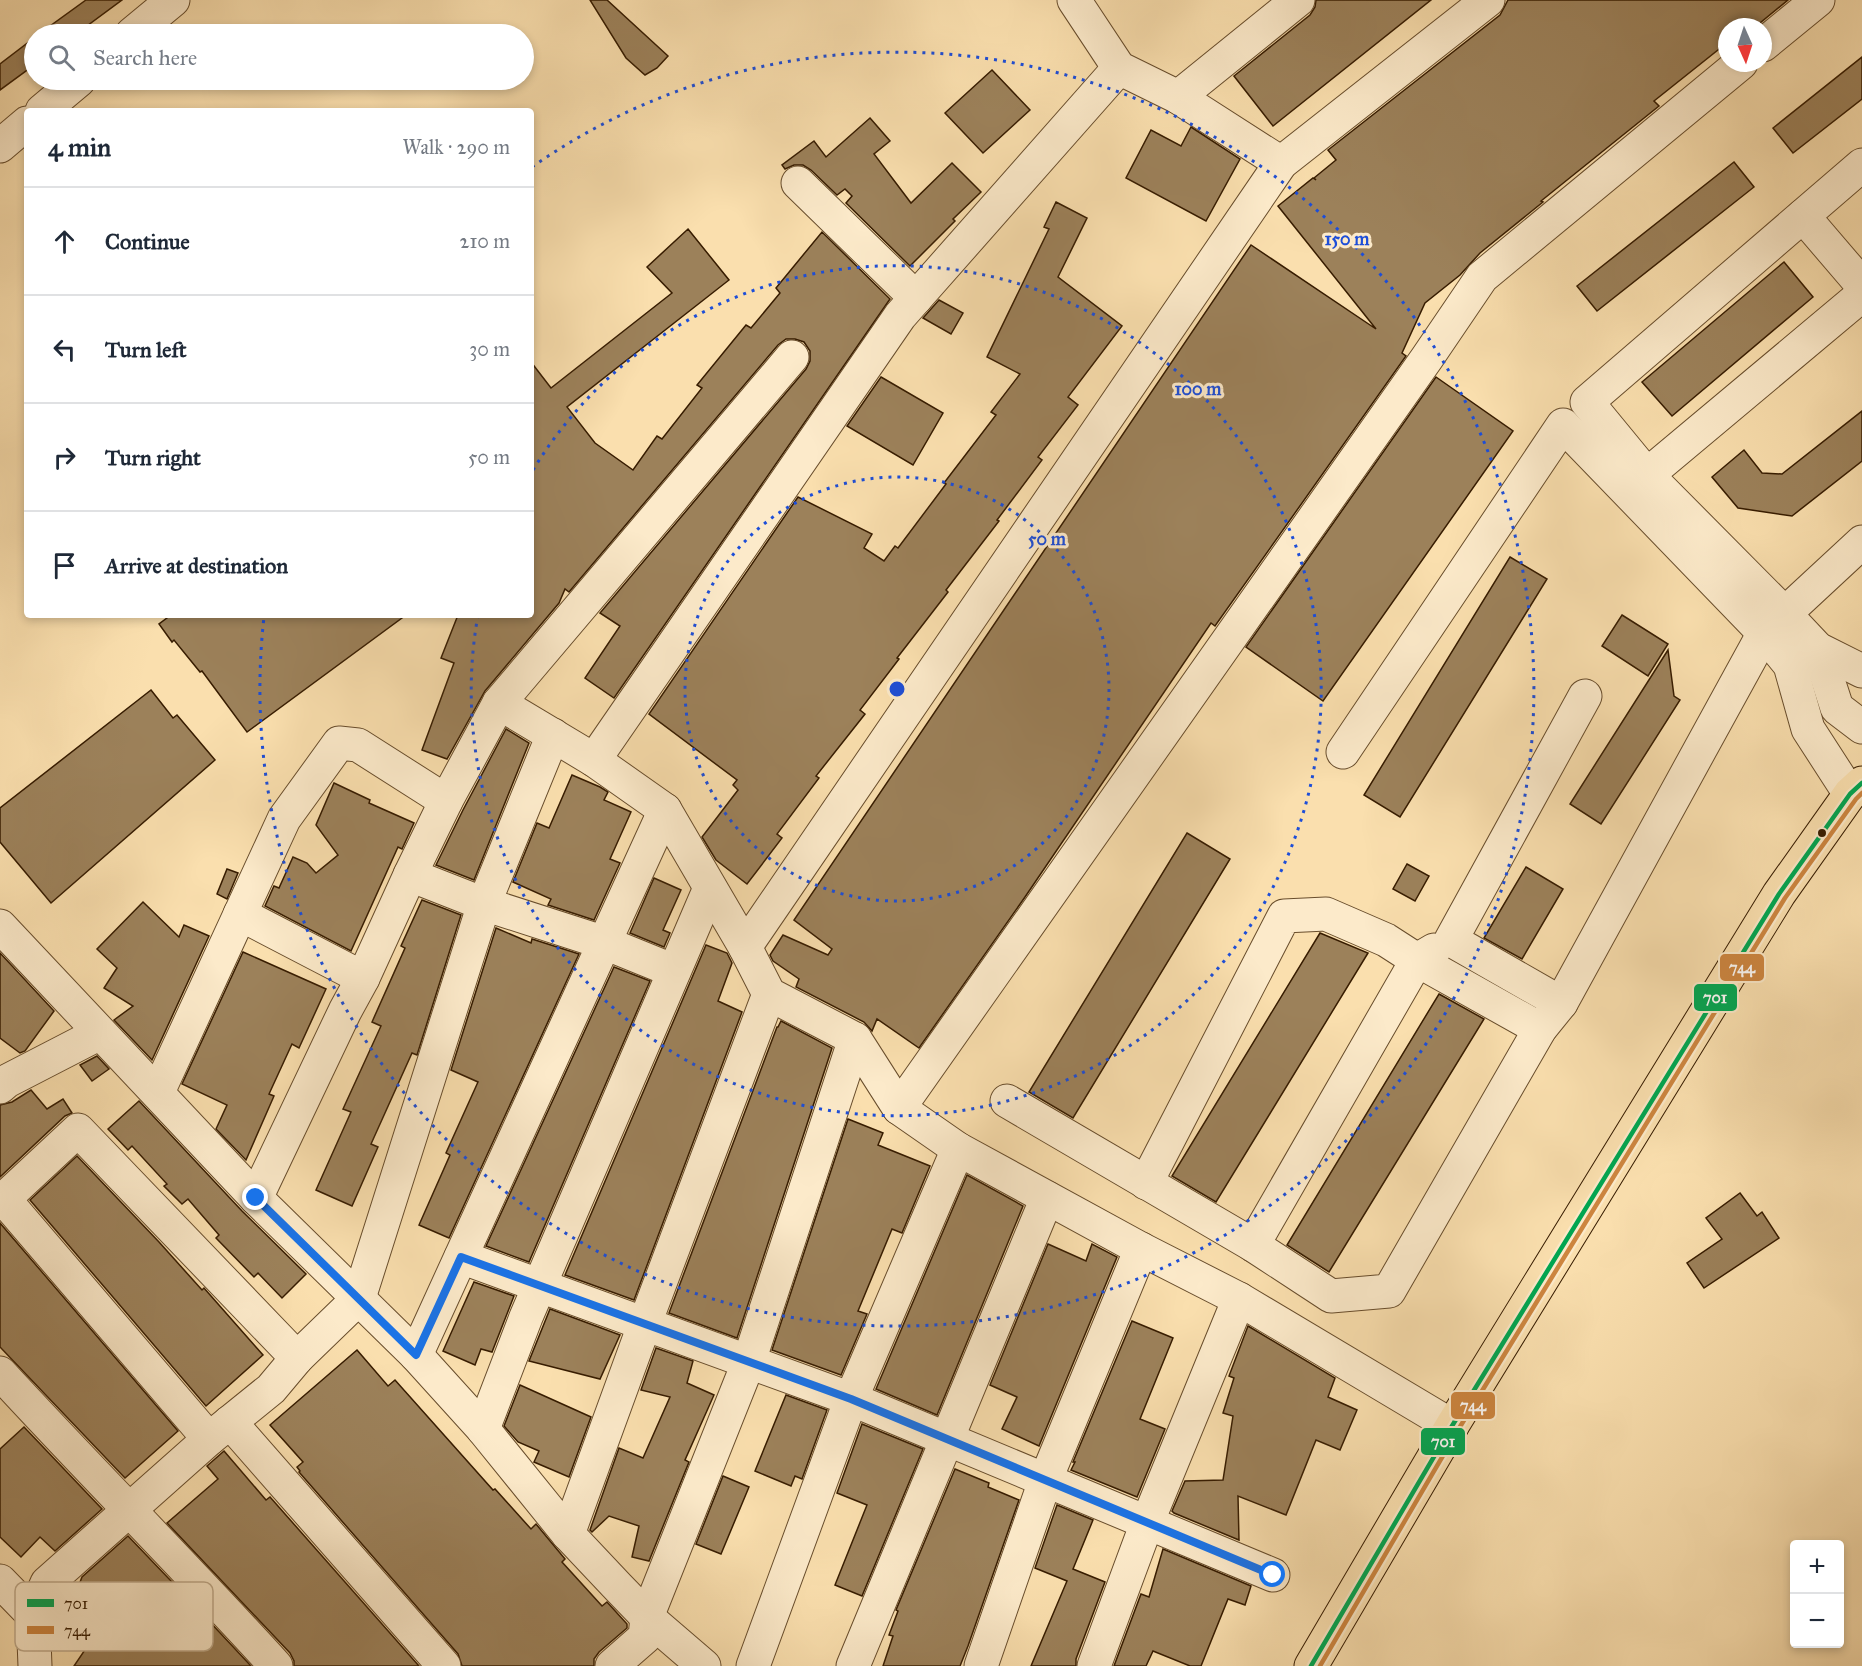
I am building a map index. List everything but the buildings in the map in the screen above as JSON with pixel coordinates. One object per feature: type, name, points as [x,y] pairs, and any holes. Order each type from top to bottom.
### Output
[{"type":"highway","points":[[1311,1666],[1452,1426],[1779,894],[1856,789]]},
{"type":"street","points":[[144,24],[173,0]]},
{"type":"street","points":[[1074,0],[1119,68],[1178,97],[1281,163]]},
{"type":"street","points":[[1178,97],[1298,0]]},
{"type":"street","points":[[744,947],[1281,163],[1488,0]]},
{"type":"street","points":[[1772,38],[1818,0]]},
{"type":"street","points":[[594,760],[900,316],[1119,68]]},
{"type":"street","points":[[899,1108],[1482,277],[1730,72]]},
{"type":"street","points":[[46,108],[67,90]]},
{"type":"street","points":[[0,146],[24,126]]},
{"type":"street","points":[[1856,789],[1808,729],[1790,665],[1775,623],[1587,402],[1862,165]]},
{"type":"street","points":[[798,183],[916,298]]},
{"type":"street","points":[[1803,216],[1862,285]]},
{"type":"street","points":[[1647,475],[1862,295]]},
{"type":"street","points":[[256,1198],[446,801],[499,703],[792,357]]},
{"type":"street","points":[[1343,752],[1563,425],[1775,623],[1818,650],[1862,671]]},
{"type":"street","points":[[1007,1101],[1253,1245],[1331,1296],[1389,1291],[1540,1029],[1561,1003],[1775,623],[1862,542]]},
{"type":"street","points":[[1818,650],[1850,717]]},
{"type":"street","points":[[1790,665],[1850,717]]},
{"type":"street","points":[[1253,1245],[1417,960],[1451,940],[1585,696]]},
{"type":"street","points":[[499,703],[594,760],[666,810],[769,994],[855,1040],[899,1108],[958,1149],[1141,1249],[1239,1299],[1452,1426]]},
{"type":"street","points":[[48,1582],[220,1430],[271,1389],[297,1358],[358,1298],[484,904],[553,735]]},
{"type":"street","points":[[158,1092],[284,819],[339,743],[358,745],[446,801]]},
{"type":"street","points":[[416,1355],[666,810]]},
{"type":"street","points":[[410,875],[484,904],[605,943],[674,971]]},
{"type":"street","points":[[483,1429],[539,1286],[710,888]]},
{"type":"street","points":[[240,914],[363,978]]},
{"type":"street","points":[[1146,1183],[1284,916],[1326,914],[1386,940],[1417,960],[1540,1029]]},
{"type":"street","points":[[0,926],[256,1198],[416,1355],[483,1429],[568,1534],[647,1617],[704,1666]]},
{"type":"street","points":[[1451,940],[1561,1003]]},
{"type":"street","points":[[568,1534],[769,994]]},
{"type":"street","points":[[2,1081],[100,1033]]},
{"type":"street","points":[[612,1666],[645,1636],[647,1617],[749,1361],[855,1040]]},
{"type":"street","points":[[297,1358],[78,1130],[4,1199],[444,1666]]},
{"type":"street","points":[[753,1666],[851,1399],[958,1149]]},
{"type":"street","points":[[853,1666],[1047,1198]]},
{"type":"street","points":[[981,1666],[1045,1480],[1141,1249]]},
{"type":"street","points":[[461,1257],[851,1399],[1273,1575]]},
{"type":"street","points":[[1094,1666],[1148,1523],[1239,1299]]},
{"type":"street","points":[[0,1373],[198,1582]]},
{"type":"street","points":[[0,1581],[15,1596]]},
{"type":"street","points":[[213,1597],[276,1666]]},
{"type":"street","points":[[34,1651],[35,1666]]},
{"type":"transit line","name":"701","points":[[1311,1666],[1452,1426],[1779,894],[1850,794],[1862,783]]},
{"type":"transit line","name":"744","points":[[1320,1666],[1458,1430],[1785,898],[1862,793]]},
{"type":"route","points":[[256,1198],[416,1355],[461,1257],[851,1399],[1273,1575]]}]
